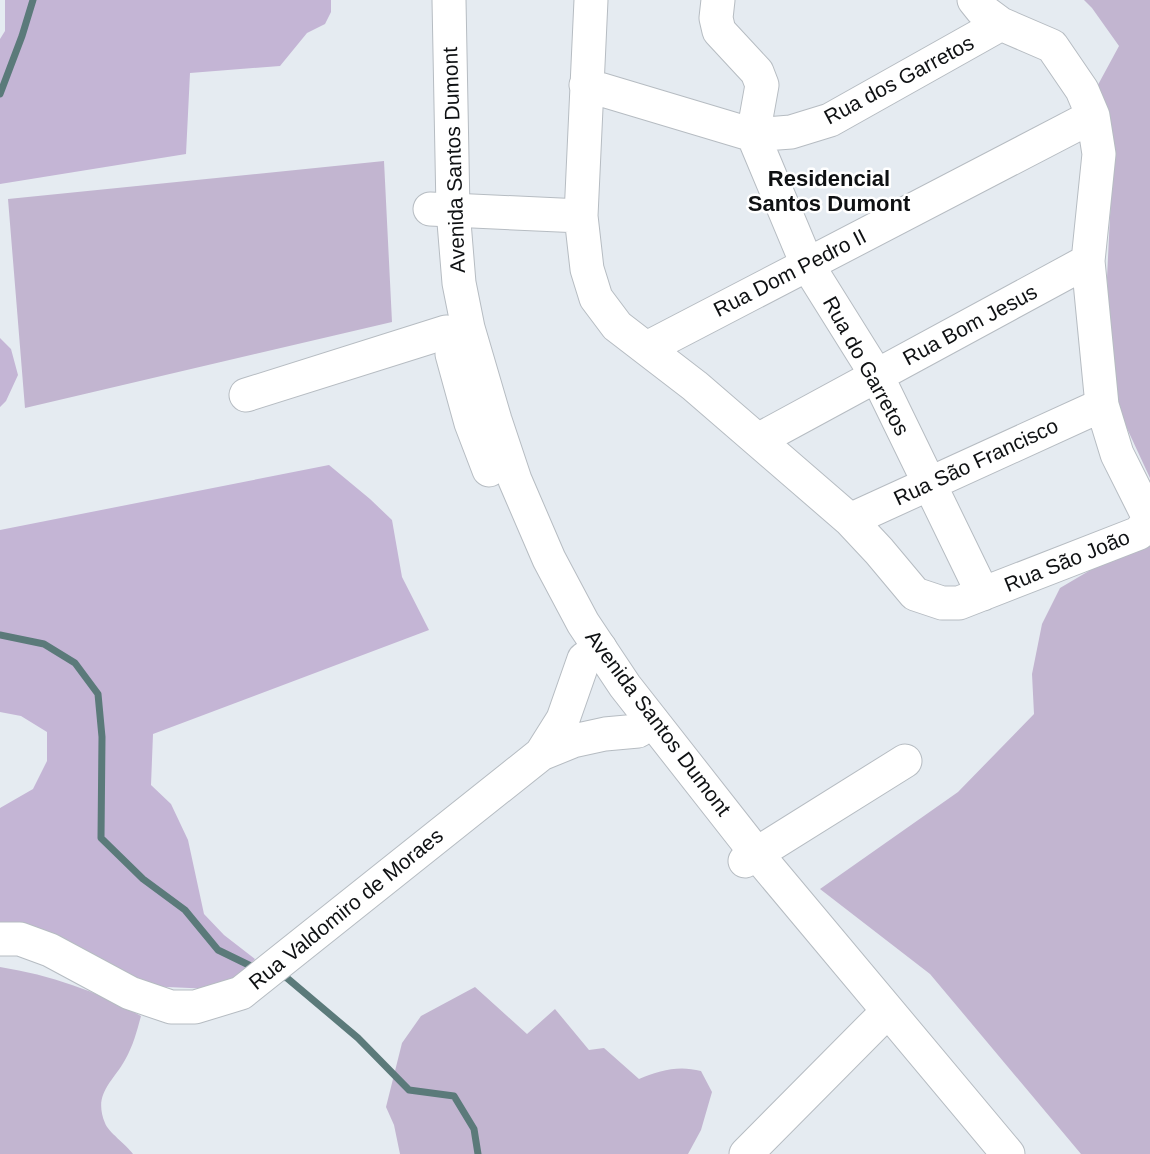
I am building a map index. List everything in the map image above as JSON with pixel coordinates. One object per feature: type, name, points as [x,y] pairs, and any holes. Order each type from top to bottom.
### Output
[{"type":"street","name":"Avenida Santos Dumont","points":[[427,0],[441,210],[466,317],[495,420],[515,480],[549,559],[583,623],[592,653],[611,698],[645,726],[750,857],[876,1022],[985,1154]]},
{"type":"street","name":"Avenida Santos Dumont","points":[[449,0],[437,283],[446,332],[471,423],[529,562],[570,637],[592,653]]},
{"type":"street","name":"Rua São João","points":[[591,0],[581,216],[587,269],[596,298],[616,326],[695,386],[850,520],[915,594],[942,603],[959,603],[1139,533],[1146,524],[1147,514],[1117,454],[1102,405],[1088,261],[1099,154],[1093,116],[1082,90],[1052,46],[1001,24],[981,10],[974,0]]},
{"type":"street","points":[[718,0],[716,18],[719,31],[757,72],[762,85],[753,135]]},
{"type":"street","name":"Rua dos Garretos","points":[[586,85],[753,135],[791,132],[830,120],[1001,24]]},
{"type":"street","name":"Rua Dom Pedro II","points":[[646,348],[1093,116]]},
{"type":"street","name":"Rua do Garretos","points":[[753,135],[807,264],[877,376],[983,594]]},
{"type":"street","points":[[441,210],[581,216]]},
{"type":"street","name":"Rua Bom Jesus","points":[[758,440],[1088,261]]},
{"type":"street","points":[[246,395],[446,332]]},
{"type":"street","name":"Rua São Francisco","points":[[850,520],[1102,405]]},
{"type":"street","name":"Rua Valdomiro de Moraes","points":[[541,754],[563,719],[592,653]]},
{"type":"street","name":"Rua Valdomiro de Moraes","points":[[0,939],[20,939],[50,950],[130,993],[171,1007],[195,1007],[241,993],[541,754],[573,741],[645,726]]},
{"type":"street","points":[[750,857],[905,761]]},
{"type":"street","name":"Avenida Santos Dumont","points":[[750,857],[1008,1154]]},
{"type":"street","points":[[746,1154],[876,1022]]},
{"type":"shaded area","points":[[5,0],[331,0],[331,12],[325,24],[307,33],[280,66],[190,73],[186,154],[0,184],[0,39],[5,31]]},
{"type":"shaded area","points":[[1084,0],[1150,0],[1150,478],[1112,396],[1107,278],[1112,175],[1093,94],[1119,46]]},
{"type":"shaded area","points":[[384,161],[392,322],[25,408],[8,199]]},
{"type":"shaded area","points":[[0,338],[11,349],[18,375],[6,401],[0,407]]},
{"type":"shaded area","points":[[329,465],[392,520],[402,577],[429,630],[153,734],[151,785],[171,804],[188,840],[204,914],[224,935],[255,959],[238,978],[212,989],[145,986],[0,927],[0,808],[33,789],[47,761],[47,732],[21,716],[0,712],[0,530]]},
{"type":"shaded area","points":[[1150,535],[1150,1154],[1081,1154],[930,974],[820,889],[958,792],[1034,714],[1032,674],[1042,624],[1060,588]]},
{"type":"shaded area","points":[[0,967],[73,985],[141,1016],[125,1060],[106,1089],[101,1104],[107,1127],[133,1154],[0,1154]]},
{"type":"shaded area","points":[[475,987],[527,1034],[555,1009],[589,1050],[604,1048],[639,1079],[670,1069],[685,1068],[701,1071],[712,1092],[701,1130],[688,1154],[400,1154],[394,1125],[386,1107],[402,1043],[421,1016]]},
{"type":"waterway","points":[[0,94],[33,0]]},
{"type":"waterway","points":[[0,635],[44,644],[75,663],[98,694],[102,737],[101,838],[143,879],[185,910],[218,950],[257,969]]},
{"type":"waterway","points":[[279,976],[287,978],[358,1038],[409,1090],[454,1096],[474,1129],[478,1154]]},
{"type":"district","name":"Residencial Santos Dumont","points":[[829,190]]}]
